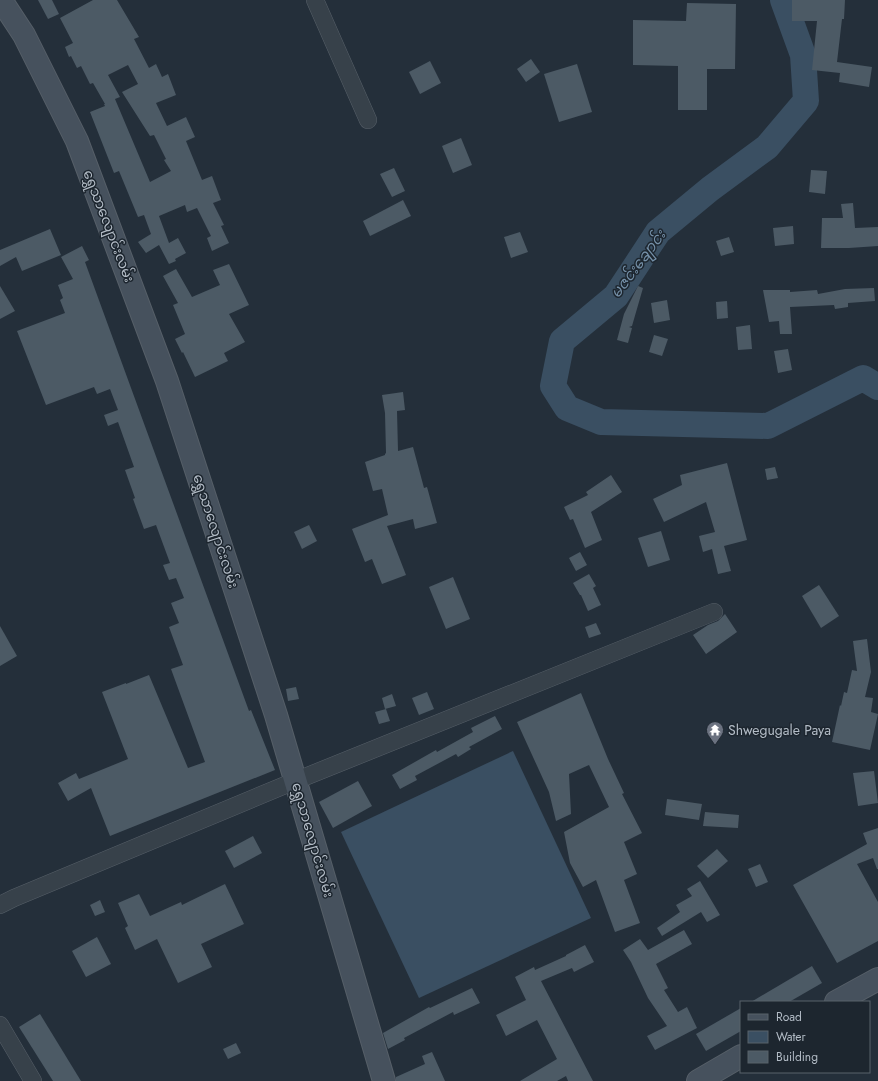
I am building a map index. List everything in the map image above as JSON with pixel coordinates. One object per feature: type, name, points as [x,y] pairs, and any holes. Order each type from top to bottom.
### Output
[{"type":"street","name":"ရွှေသာလျောင်းလမ်း","points":[[1,0],[24,35],[77,142],[165,374],[276,715],[384,1081]]},
{"type":"street","points":[[315,0],[368,120]]},
{"type":"street","points":[[0,905],[295,781],[714,612]]},
{"type":"street","points":[[838,1001],[878,979]]},
{"type":"street","points":[[0,1025],[33,1081]]},
{"type":"street","points":[[698,1081],[740,1057]]},
{"type":"water","points":[[513,751],[591,918],[419,998],[341,832]]},
{"type":"building","points":[[38,0],[52,0],[59,14],[48,19]]},
{"type":"building","points":[[93,0],[117,0],[139,37],[134,39],[149,68],[156,64],[162,77],[168,74],[176,95],[156,103],[167,126],[186,117],[195,137],[186,141],[202,180],[212,176],[221,200],[213,203],[224,225],[221,226],[229,243],[212,251],[207,238],[211,236],[197,208],[187,212],[185,205],[159,216],[169,243],[178,238],[186,253],[175,259],[176,261],[169,264],[159,245],[146,253],[138,242],[151,234],[144,215],[138,217],[119,171],[114,173],[90,112],[105,106],[105,104],[93,83],[90,84],[81,66],[77,68],[71,56],[69,57],[65,47],[73,43],[60,18]],"holes":[[[128,65],[138,84],[122,92],[150,136],[154,135],[166,159],[164,160],[171,171],[150,182],[115,99],[120,97],[108,75]]]},
{"type":"building","points":[[792,0],[845,0],[844,19],[842,19],[837,62],[872,67],[869,87],[839,82],[840,73],[812,70],[817,21],[792,21]]},
{"type":"building","points":[[687,3],[736,4],[735,69],[707,69],[707,110],[678,110],[678,66],[633,65],[633,20],[686,21]]},
{"type":"building","points":[[531,59],[540,72],[526,82],[517,69]]},
{"type":"building","points":[[430,61],[441,83],[420,94],[409,72]]},
{"type":"building","points":[[577,64],[592,112],[559,122],[544,74]]},
{"type":"building","points":[[461,138],[472,165],[453,173],[442,146]]},
{"type":"building","points":[[394,168],[405,191],[392,197],[380,174]]},
{"type":"building","points":[[811,170],[827,171],[825,194],[809,192]]},
{"type":"building","points":[[403,200],[411,216],[370,236],[363,221]]},
{"type":"building","points":[[853,203],[855,228],[878,227],[878,246],[821,248],[822,218],[843,218],[841,204]]},
{"type":"building","points":[[793,226],[794,244],[775,246],[773,228]]},
{"type":"building","points":[[50,229],[61,255],[22,271],[16,257],[0,266],[0,250]]},
{"type":"building","points":[[520,232],[528,252],[511,258],[504,237]]},
{"type":"building","points":[[729,237],[734,252],[721,256],[716,241]]},
{"type":"building","points":[[82,246],[89,260],[85,262],[249,711],[251,710],[275,770],[110,836],[91,788],[68,801],[58,783],[76,773],[79,779],[128,759],[102,692],[149,675],[188,768],[205,762],[171,669],[183,665],[169,627],[179,623],[171,603],[184,598],[176,578],[169,580],[163,565],[170,563],[156,525],[144,529],[133,499],[135,498],[125,470],[134,467],[118,422],[108,426],[104,415],[118,410],[110,389],[97,394],[94,387],[46,405],[17,331],[65,313],[60,300],[63,298],[58,285],[73,279],[61,257]]},
{"type":"building","points":[[229,264],[249,305],[229,314],[245,342],[224,353],[228,361],[195,377],[175,339],[185,334],[173,305],[178,303],[163,276],[176,269],[192,297],[220,285],[213,270]]},
{"type":"building","points":[[0,286],[15,311],[0,319]]},
{"type":"building","points":[[638,286],[643,288],[632,326],[629,327],[632,328],[628,343],[617,340],[624,314]]},
{"type":"building","points":[[874,288],[875,301],[848,303],[848,307],[835,309],[834,305],[790,307],[792,334],[780,334],[779,321],[769,322],[763,290],[790,290],[790,292],[817,290],[818,294],[845,289]]},
{"type":"building","points":[[667,300],[670,320],[654,323],[651,303]]},
{"type":"building","points":[[727,301],[728,318],[717,319],[716,302]]},
{"type":"building","points":[[750,325],[752,349],[738,350],[736,327]]},
{"type":"building","points":[[654,335],[668,339],[662,356],[649,352]]},
{"type":"building","points":[[788,349],[792,370],[778,373],[774,351]]},
{"type":"building","points":[[403,392],[405,410],[397,411],[398,451],[413,447],[424,488],[427,487],[437,523],[415,529],[413,519],[387,526],[406,575],[382,584],[372,559],[365,562],[352,529],[388,515],[382,489],[373,491],[365,462],[385,455],[386,453],[385,413],[382,395]]},
{"type":"building","points":[[727,463],[747,540],[724,546],[731,571],[718,574],[712,549],[703,552],[699,536],[715,532],[706,502],[664,522],[653,499],[682,485],[680,475]]},
{"type":"building","points":[[775,467],[778,478],[767,480],[765,469]]},
{"type":"building","points":[[611,475],[622,492],[591,512],[602,540],[585,548],[573,519],[570,520],[564,507],[588,495],[586,492]]},
{"type":"building","points":[[309,525],[317,541],[302,549],[294,532]]},
{"type":"building","points":[[661,531],[670,560],[648,567],[638,538]]},
{"type":"building","points":[[580,552],[587,565],[576,571],[569,558]]},
{"type":"building","points":[[589,574],[596,586],[593,588],[601,605],[588,611],[581,595],[573,583]]},
{"type":"building","points":[[453,577],[470,619],[446,629],[429,587]]},
{"type":"building","points":[[819,585],[839,616],[821,628],[802,596]]},
{"type":"building","points":[[725,614],[737,632],[706,654],[693,635],[708,625],[718,621]]},
{"type":"building","points":[[596,623],[601,634],[589,638],[585,627]]},
{"type":"building","points":[[0,626],[17,656],[0,666]]},
{"type":"building","points":[[867,639],[871,672],[865,697],[873,698],[871,712],[878,714],[870,750],[832,742],[844,692],[847,693],[852,670],[857,671],[853,641]]},
{"type":"building","points":[[296,687],[299,699],[288,701],[286,689]]},
{"type":"building","points":[[427,692],[434,709],[419,715],[412,698]]},
{"type":"building","points":[[581,693],[608,759],[624,793],[622,794],[642,833],[624,842],[637,874],[624,880],[640,923],[615,932],[596,880],[583,887],[570,863],[564,832],[609,807],[589,765],[569,774],[571,814],[556,821],[549,792],[517,722]]},
{"type":"building","points":[[392,694],[396,706],[385,709],[382,698]]},
{"type":"building","points":[[386,709],[390,721],[379,724],[375,712]]},
{"type":"building","points":[[495,716],[502,729],[469,747],[471,749],[458,757],[456,754],[415,776],[417,780],[400,789],[392,775],[436,750],[437,752],[473,732],[471,728]]},
{"type":"building","points":[[874,771],[878,803],[858,806],[853,773]]},
{"type":"building","points":[[358,781],[372,806],[333,828],[319,802]]},
{"type":"building","points":[[667,799],[702,804],[699,820],[665,815]]},
{"type":"building","points":[[705,812],[739,815],[738,828],[703,826]]},
{"type":"building","points":[[878,828],[878,869],[873,858],[857,864],[878,902],[878,941],[837,963],[793,885],[867,844],[863,833]]},
{"type":"building","points":[[253,836],[262,853],[234,868],[225,851]]},
{"type":"building","points":[[717,849],[728,861],[708,878],[697,866]]},
{"type":"building","points":[[760,864],[768,882],[756,887],[748,869]]},
{"type":"building","points":[[700,881],[720,915],[707,922],[701,912],[662,936],[657,928],[680,912],[676,905],[692,896],[687,889]]},
{"type":"building","points":[[225,884],[244,924],[201,944],[212,967],[178,983],[157,939],[135,950],[125,928],[128,926],[118,903],[139,894],[150,916],[181,902],[182,905]]},
{"type":"building","points":[[100,900],[105,912],[95,916],[90,905]]},
{"type":"building","points":[[684,930],[692,944],[656,964],[668,988],[664,990],[678,1012],[687,1007],[697,1028],[655,1050],[647,1036],[667,1026],[648,998],[631,962],[623,950],[640,939],[648,950]]},
{"type":"building","points":[[97,937],[111,964],[86,977],[72,951]]},
{"type":"building","points":[[585,945],[594,962],[574,972],[572,968],[541,981],[593,1081],[568,1081],[566,1076],[557,1081],[520,1081],[557,1059],[537,1020],[506,1036],[496,1015],[526,1000],[515,977],[534,967],[535,970],[566,956]]},
{"type":"building","points":[[812,966],[822,983],[791,1001],[753,1001]]},
{"type":"building","points":[[472,988],[480,1003],[454,1015],[453,1012],[404,1038],[405,1040],[388,1049],[383,1033],[429,1007],[430,1008]]},
{"type":"building","points":[[740,1009],[740,1032],[706,1051],[696,1034]]},
{"type":"building","points":[[40,1014],[81,1081],[53,1081],[19,1027]]},
{"type":"building","points":[[236,1043],[241,1053],[228,1059],[223,1049]]},
{"type":"building","points":[[432,1052],[445,1081],[396,1081],[396,1077],[425,1064],[422,1056]]},
{"type":"waterway","name":"မဇင်းချောင်း","points":[[783,0],[803,55],[806,101],[767,147],[710,189],[658,232],[616,296],[562,341],[553,386],[567,408],[601,422],[768,426],[863,378],[878,387]]},
{"type":"place","name":"Shwegugale Paya","points":[[715,745]]}]
